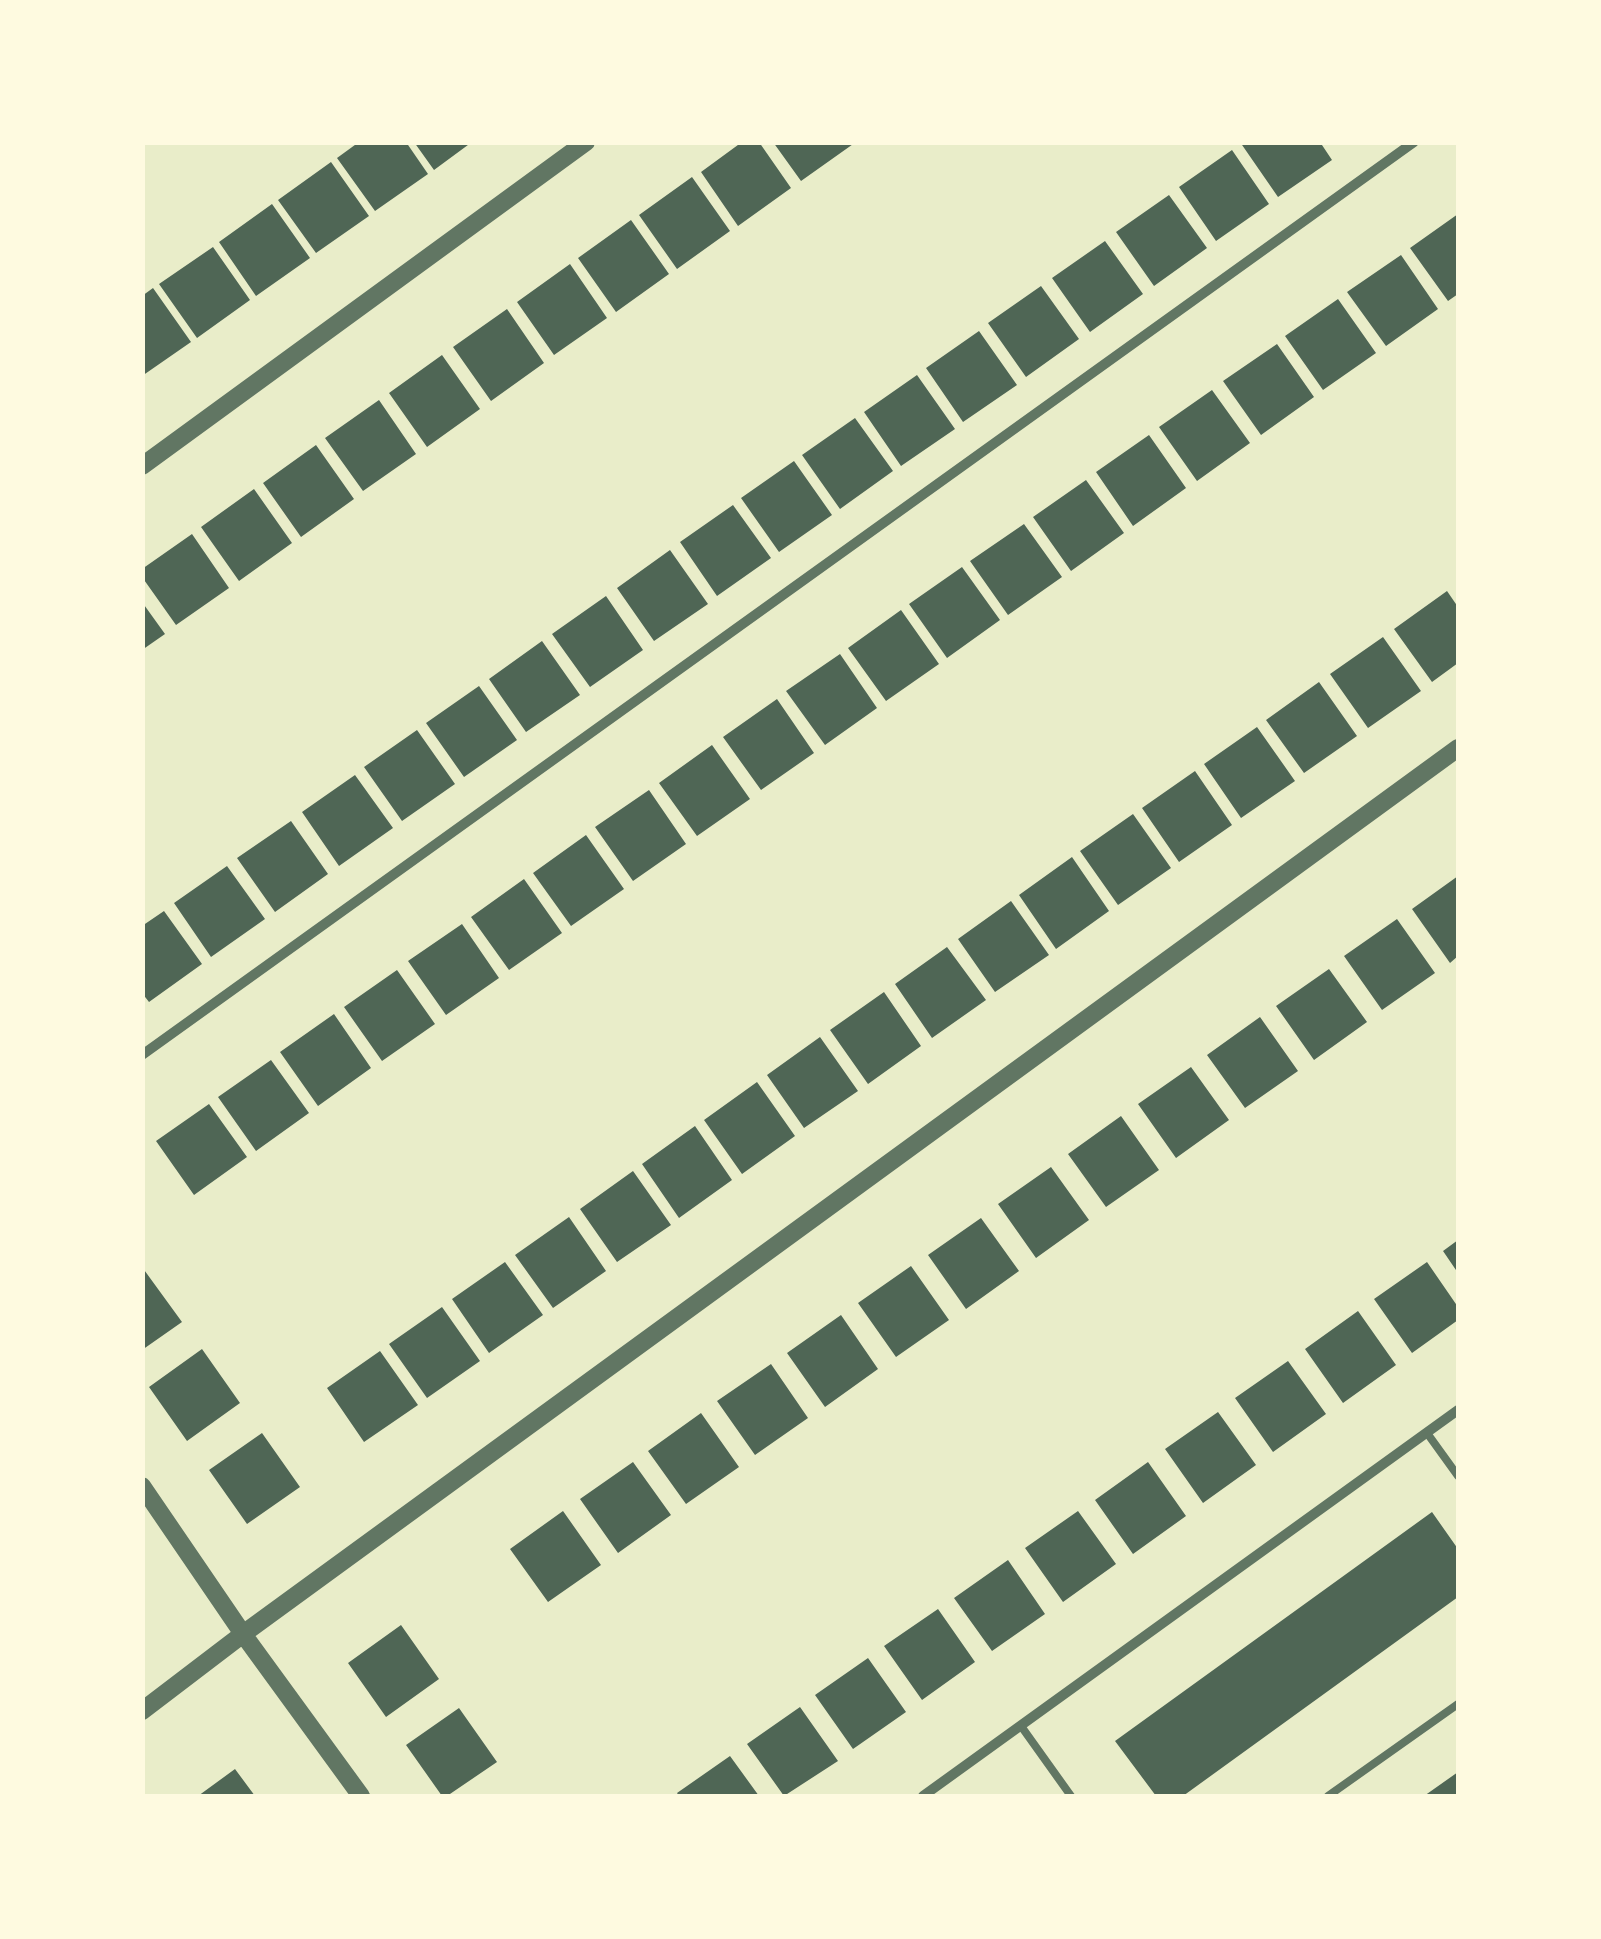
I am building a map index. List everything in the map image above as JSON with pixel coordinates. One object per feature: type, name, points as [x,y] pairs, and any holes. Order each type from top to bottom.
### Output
[{"type":"street","points":[[142,466],[586,142]]},
{"type":"street","points":[[142,1055],[1414,142]]},
{"type":"street","points":[[142,1711],[1458,748]]},
{"type":"street","points":[[922,1796],[1458,1410]]},
{"type":"street","points":[[142,1486],[360,1796]]},
{"type":"lane","points":[[1427,1433],[1458,1476]]},
{"type":"lane","points":[[1328,1796],[1458,1704]]},
{"type":"lane","points":[[1021,1726],[1070,1796]]},
{"type":"building","points":[[359,142],[406,142],[428,174],[375,211],[337,158]]},
{"type":"building","points":[[414,142],[472,142],[434,170]]},
{"type":"building","points":[[742,142],[759,142],[791,188],[738,226],[701,172]]},
{"type":"building","points":[[773,142],[856,142],[801,181]]},
{"type":"building","points":[[1240,142],[1320,142],[1332,160],[1278,197]]},
{"type":"building","points":[[1232,150],[1269,204],[1216,241],[1179,187]]},
{"type":"building","points":[[331,162],[369,216],[316,253],[278,200]]},
{"type":"building","points":[[692,177],[730,231],[677,269],[639,215]]},
{"type":"building","points":[[1169,195],[1207,248],[1154,286],[1116,232]]},
{"type":"building","points":[[272,204],[310,258],[256,296],[219,242]]},
{"type":"building","points":[[1458,214],[1458,294],[1448,301],[1410,248]]},
{"type":"building","points":[[631,220],[669,274],[616,312],[578,258]]},
{"type":"building","points":[[1105,241],[1143,294],[1090,332],[1052,278]]},
{"type":"building","points":[[213,247],[250,300],[197,338],[159,284]]},
{"type":"building","points":[[1401,255],[1438,309],[1386,346],[1347,292]]},
{"type":"building","points":[[570,264],[607,318],[554,355],[517,302]]},
{"type":"building","points":[[1041,286],[1079,339],[1026,377],[988,323]]},
{"type":"building","points":[[153,288],[191,342],[142,376],[142,296]]},
{"type":"building","points":[[1338,299],[1376,353],[1323,390],[1285,336]]},
{"type":"building","points":[[507,309],[544,363],[491,401],[453,347]]},
{"type":"building","points":[[979,331],[1017,385],[963,422],[926,368]]},
{"type":"building","points":[[1277,344],[1314,397],[1261,435],[1223,381]]},
{"type":"building","points":[[442,355],[480,409],[427,447],[389,393]]},
{"type":"building","points":[[917,375],[955,429],[901,466],[864,412]]},
{"type":"building","points":[[1212,390],[1250,443],[1197,481],[1159,427]]},
{"type":"building","points":[[379,400],[416,454],[363,491],[325,438]]},
{"type":"building","points":[[855,418],[893,471],[840,509],[802,455]]},
{"type":"building","points":[[1149,435],[1186,488],[1133,526],[1096,472]]},
{"type":"building","points":[[316,445],[354,499],[301,537],[263,483]]},
{"type":"building","points":[[794,461],[832,515],[779,552],[741,498]]},
{"type":"building","points":[[1086,480],[1124,533],[1071,571],[1033,517]]},
{"type":"building","points":[[254,489],[292,543],[239,581],[201,527]]},
{"type":"building","points":[[733,505],[771,558],[717,596],[680,542]]},
{"type":"building","points":[[1024,524],[1062,577],[1008,615],[970,561]]},
{"type":"building","points":[[192,534],[229,588],[176,625],[142,577],[142,569]]},
{"type":"building","points":[[670,550],[708,604],[654,641],[617,588]]},
{"type":"building","points":[[962,567],[1000,620],[947,658],[909,604]]},
{"type":"building","points":[[1447,591],[1458,607],[1458,663],[1432,682],[1394,629]]},
{"type":"building","points":[[606,596],[643,650],[590,687],[552,634]]},
{"type":"building","points":[[142,602],[165,634],[142,650]]},
{"type":"building","points":[[901,610],[939,664],[886,701],[848,648]]},
{"type":"building","points":[[1383,637],[1421,691],[1368,728],[1330,674]]},
{"type":"building","points":[[542,641],[580,695],[526,732],[489,679]]},
{"type":"building","points":[[840,654],[877,708],[825,745],[786,691]]},
{"type":"building","points":[[1319,682],[1357,736],[1304,773],[1266,720]]},
{"type":"building","points":[[479,686],[517,740],[464,777],[426,723]]},
{"type":"building","points":[[777,699],[814,753],[761,790],[723,737]]},
{"type":"building","points":[[1257,727],[1295,781],[1241,818],[1204,764]]},
{"type":"building","points":[[417,730],[455,784],[402,821],[364,767]]},
{"type":"building","points":[[712,745],[750,799],[697,836],[659,783]]},
{"type":"building","points":[[1195,771],[1232,825],[1179,862],[1142,808]]},
{"type":"building","points":[[355,775],[393,828],[339,866],[302,812]]},
{"type":"building","points":[[649,790],[686,844],[633,881],[595,827]]},
{"type":"building","points":[[1133,814],[1171,868],[1118,905],[1080,851]]},
{"type":"building","points":[[291,821],[328,874],[275,912],[237,858]]},
{"type":"building","points":[[586,835],[624,889],[571,926],[533,873]]},
{"type":"building","points":[[1072,857],[1109,911],[1056,949],[1019,895]]},
{"type":"building","points":[[227,866],[265,919],[211,957],[174,903]]},
{"type":"building","points":[[1458,876],[1458,956],[1450,963],[1412,909]]},
{"type":"building","points":[[524,879],[562,933],[509,970],[471,917]]},
{"type":"building","points":[[1011,901],[1049,955],[995,992],[958,939]]},
{"type":"building","points":[[164,911],[202,964],[149,1002],[142,993],[142,926]]},
{"type":"building","points":[[1397,919],[1435,973],[1382,1010],[1344,956]]},
{"type":"building","points":[[462,924],[499,978],[446,1015],[408,961]]},
{"type":"building","points":[[947,947],[986,1000],[932,1038],[895,984]]},
{"type":"building","points":[[1329,969],[1367,1022],[1314,1060],[1276,1006]]},
{"type":"building","points":[[397,970],[435,1024],[382,1061],[344,1007]]},
{"type":"building","points":[[884,992],[921,1046],[868,1084],[830,1030]]},
{"type":"building","points":[[334,1014],[371,1068],[318,1106],[280,1052]]},
{"type":"building","points":[[1260,1017],[1298,1071],[1245,1108],[1207,1055]]},
{"type":"building","points":[[820,1037],[858,1091],[804,1128],[767,1075]]},
{"type":"building","points":[[271,1060],[309,1113],[256,1151],[218,1097]]},
{"type":"building","points":[[1191,1067],[1229,1120],[1176,1158],[1138,1104]]},
{"type":"building","points":[[757,1082],[795,1136],[742,1174],[704,1120]]},
{"type":"building","points":[[209,1104],[247,1157],[194,1195],[156,1141]]},
{"type":"building","points":[[1121,1116],[1159,1170],[1106,1207],[1068,1154]]},
{"type":"building","points":[[695,1126],[732,1180],[679,1218],[642,1164]]},
{"type":"building","points":[[1051,1167],[1089,1220],[1036,1258],[998,1204]]},
{"type":"building","points":[[633,1171],[671,1225],[617,1262],[580,1209]]},
{"type":"building","points":[[569,1217],[606,1271],[553,1308],[515,1255]]},
{"type":"building","points":[[981,1218],[1019,1271],[966,1309],[928,1255]]},
{"type":"building","points":[[1458,1240],[1458,1273],[1443,1251]]},
{"type":"building","points":[[505,1262],[543,1315],[489,1353],[452,1299]]},
{"type":"building","points":[[1427,1262],[1458,1307],[1458,1320],[1412,1353],[1374,1299]]},
{"type":"building","points":[[911,1266],[949,1320],[896,1357],[858,1303]]},
{"type":"building","points":[[142,1267],[182,1322],[142,1350]]},
{"type":"building","points":[[442,1307],[480,1361],[427,1398],[389,1344]]},
{"type":"building","points":[[1358,1311],[1396,1365],[1343,1403],[1305,1349]]},
{"type":"building","points":[[841,1315],[878,1369],[825,1407],[787,1353]]},
{"type":"building","points":[[202,1349],[240,1403],[187,1441],[149,1387]]},
{"type":"building","points":[[380,1351],[418,1405],[364,1442],[327,1388]]},
{"type":"building","points":[[1288,1361],[1326,1414],[1273,1452],[1235,1398]]},
{"type":"building","points":[[771,1364],[808,1418],[755,1455],[717,1401]]},
{"type":"building","points":[[1218,1412],[1256,1465],[1203,1503],[1165,1449]]},
{"type":"building","points":[[701,1413],[739,1467],[686,1504],[648,1451]]},
{"type":"building","points":[[262,1433],[300,1487],[247,1524],[209,1470]]},
{"type":"building","points":[[633,1462],[671,1515],[618,1553],[580,1499]]},
{"type":"building","points":[[1148,1462],[1186,1516],[1133,1554],[1095,1500]]},
{"type":"building","points":[[563,1511],[601,1565],[548,1602],[510,1549]]},
{"type":"building","points":[[1078,1511],[1116,1564],[1063,1602],[1025,1548]]},
{"type":"building","points":[[1432,1512],[1458,1549],[1458,1597],[1183,1796],[1156,1796],[1115,1741]]},
{"type":"building","points":[[1008,1560],[1045,1614],[992,1651],[954,1598]]},
{"type":"building","points":[[938,1609],[975,1662],[922,1700],[884,1646]]},
{"type":"building","points":[[401,1625],[439,1679],[386,1717],[348,1663]]},
{"type":"building","points":[[868,1658],[906,1712],[853,1749],[815,1695]]},
{"type":"building","points":[[800,1707],[838,1761],[784,1796],[747,1744]]},
{"type":"building","points":[[459,1708],[497,1762],[442,1796],[406,1745]]},
{"type":"building","points":[[730,1756],[759,1796],[679,1796],[677,1793]]},
{"type":"building","points":[[235,1769],[255,1796],[198,1796]]},
{"type":"building","points":[[1458,1772],[1458,1796],[1424,1796]]}]
